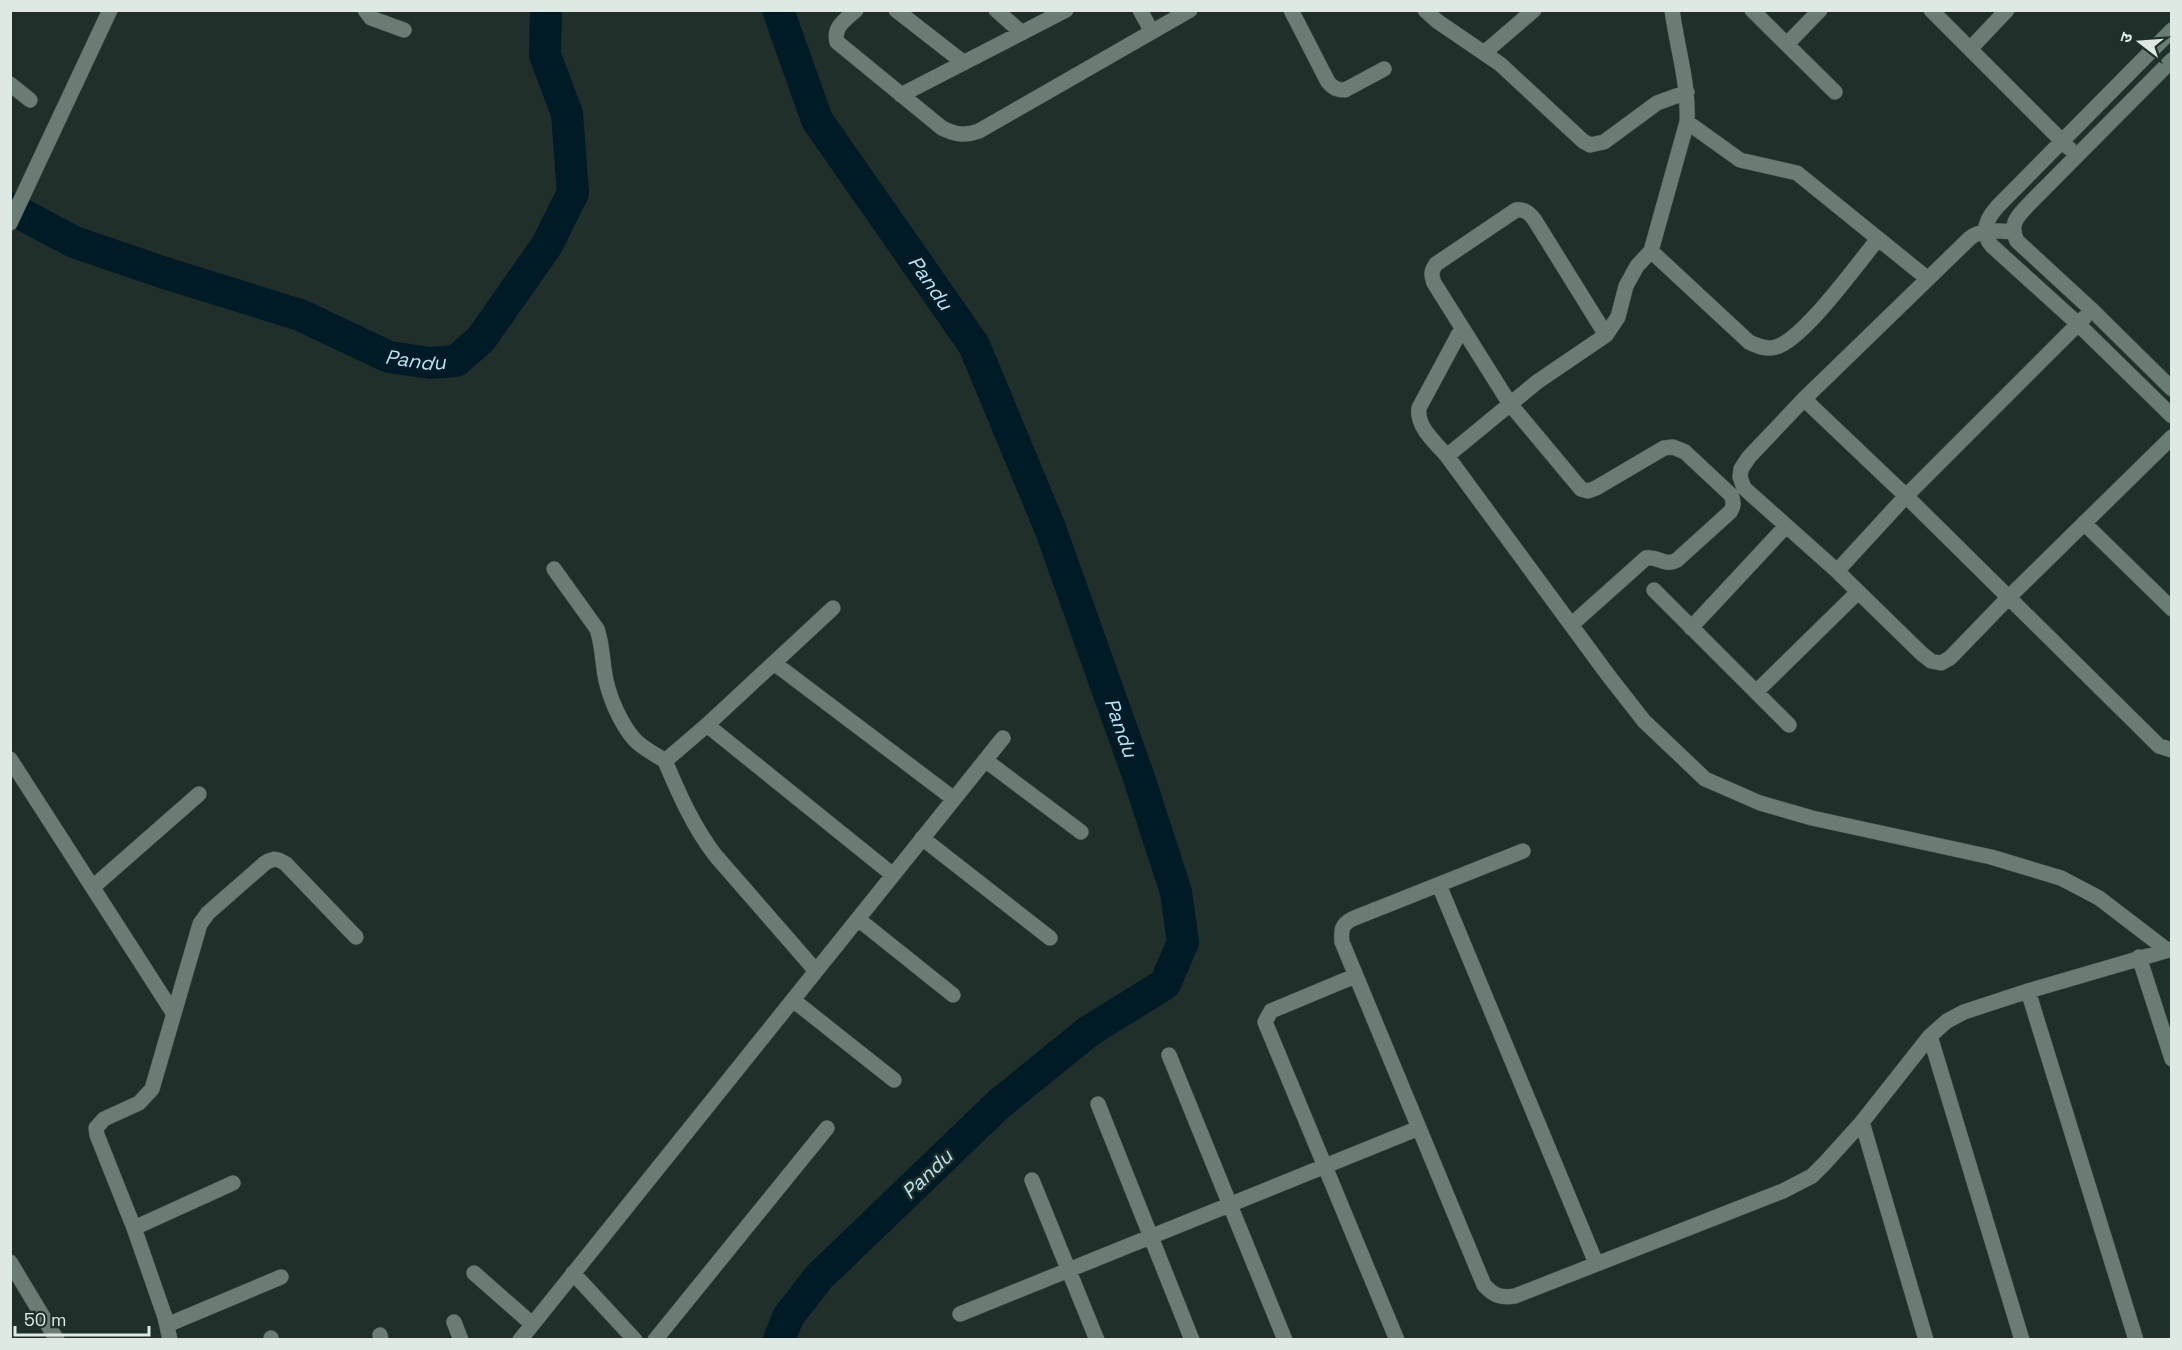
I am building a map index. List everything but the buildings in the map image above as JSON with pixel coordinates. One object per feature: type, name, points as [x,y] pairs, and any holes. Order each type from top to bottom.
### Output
[{"type":"street","points":[[10,223],[110,10]]},
{"type":"street","points":[[365,10],[371,18],[404,30]]},
{"type":"street","points":[[856,10],[838,26],[835,35],[837,42],[942,128],[952,133],[966,135],[979,131],[1190,10]]},
{"type":"street","points":[[896,10],[964,63]]},
{"type":"street","points":[[996,10],[1022,33]]},
{"type":"street","points":[[901,95],[1066,10]]},
{"type":"street","points":[[1140,10],[1152,32]]},
{"type":"street","points":[[1292,10],[1332,87],[1346,90],[1384,69]]},
{"type":"street","points":[[1425,10],[1437,21],[1514,75],[1583,141],[1590,145],[1604,142],[1657,103],[1687,92]]},
{"type":"street","points":[[1484,53],[1534,10]]},
{"type":"street","points":[[1447,456],[1537,382],[1606,335],[1618,317],[1626,286],[1637,266],[1652,251],[1687,122],[1687,92],[1672,10]]},
{"type":"street","points":[[1752,10],[1835,92]]},
{"type":"street","points":[[1786,44],[1820,10]]},
{"type":"street","points":[[1931,10],[2077,155]]},
{"type":"street","points":[[1970,49],[2007,10]]},
{"type":"street","points":[[2172,30],[1990,215],[1985,231],[1987,240],[1992,246],[2078,324],[2172,416]]},
{"type":"street","points":[[2172,60],[2019,215],[2014,223],[2013,232],[2018,241],[2172,389]]},
{"type":"street","points":[[10,84],[30,100]]},
{"type":"street","points":[[1687,122],[1740,160],[1797,173],[1928,279]]},
{"type":"street","points":[[1571,625],[1646,558],[1652,557],[1664,563],[1677,560],[1730,512],[1734,506],[1733,500],[1731,495],[1685,452],[1673,447],[1664,448],[1596,488],[1588,491],[1581,489],[1510,404],[1434,283],[1431,275],[1432,269],[1516,210],[1522,209],[1534,219],[1606,335]]},
{"type":"street","points":[[2013,232],[1985,231],[1976,233],[1970,238],[1804,399],[1749,457],[1741,469],[1740,477],[1744,488],[1837,571],[1921,653],[1931,661],[1941,663],[1950,658],[2172,437]]},
{"type":"street","points":[[1652,251],[1749,342],[1765,348],[1774,348],[1802,330],[1878,238]]},
{"type":"street","points":[[1837,571],[1906,496],[2093,311]]},
{"type":"street","points":[[1462,328],[1419,408],[1418,416],[1424,429],[1447,456],[1644,721],[1705,780],[1760,803],[1812,818],[2001,859],[2061,878],[2099,898],[2169,950]]},
{"type":"street","points":[[1804,399],[1906,496],[2159,746],[2172,750]]},
{"type":"street","points":[[2084,523],[2172,609]]},
{"type":"street","points":[[1691,628],[1786,526]]},
{"type":"street","points":[[554,569],[597,629],[601,640],[605,679],[630,733],[635,740],[665,761],[699,835],[816,971]]},
{"type":"street","points":[[1654,590],[1789,725]]},
{"type":"street","points":[[1756,692],[1858,592]]},
{"type":"street","points":[[665,761],[833,608]]},
{"type":"street","points":[[774,663],[954,799]]},
{"type":"street","points":[[707,725],[893,875]]},
{"type":"street","points":[[520,1340],[1003,738]]},
{"type":"street","points":[[10,759],[174,1014]]},
{"type":"street","points":[[985,760],[1081,832]]},
{"type":"street","points":[[93,887],[199,795]]},
{"type":"street","points":[[922,838],[1050,939]]},
{"type":"street","points":[[1523,851],[1345,923],[1341,931],[1342,942],[1355,976],[1484,1285],[1491,1293],[1504,1298],[1515,1296],[1798,1184],[1812,1176],[1862,1122],[1930,1036],[1947,1021],[1965,1012],[2028,991],[2169,950]]},
{"type":"street","points":[[281,1277],[169,1332],[134,1228],[96,1128],[104,1119],[139,1103],[152,1089],[200,924],[207,913],[265,863],[278,859],[286,864],[356,937]]},
{"type":"street","points":[[1439,885],[1596,1263]]},
{"type":"street","points":[[858,919],[953,994]]},
{"type":"street","points":[[2139,957],[2172,1059]]},
{"type":"street","points":[[1355,976],[1271,1011],[1265,1022],[1397,1340]]},
{"type":"street","points":[[2028,991],[2136,1340]]},
{"type":"street","points":[[792,1000],[894,1080]]},
{"type":"street","points":[[1930,1036],[2022,1340]]},
{"type":"street","points":[[1169,1056],[1285,1340]]},
{"type":"street","points":[[1098,1104],[1192,1340]]},
{"type":"street","points":[[1862,1122],[1926,1340]]},
{"type":"street","points":[[655,1340],[827,1128]]},
{"type":"street","points":[[960,1314],[1419,1128]]},
{"type":"street","points":[[1032,1180],[1097,1340]]},
{"type":"street","points":[[134,1228],[233,1183]]},
{"type":"street","points":[[10,1262],[57,1340]]},
{"type":"street","points":[[474,1273],[532,1324]]},
{"type":"street","points":[[573,1273],[635,1340]]},
{"type":"street","points":[[454,1322],[461,1340]]},
{"type":"waterway","name":"Pandu","points":[[10,208],[74,242],[300,315],[389,357],[430,363],[456,361],[481,339],[547,245],[573,193],[567,114],[545,55],[546,10]]},
{"type":"waterway","name":"Pandu","points":[[778,10],[817,120],[974,345],[1050,528],[1138,775],[1176,892],[1183,942],[1165,984],[1089,1031],[999,1104],[819,1277],[788,1317],[779,1340]]}]
